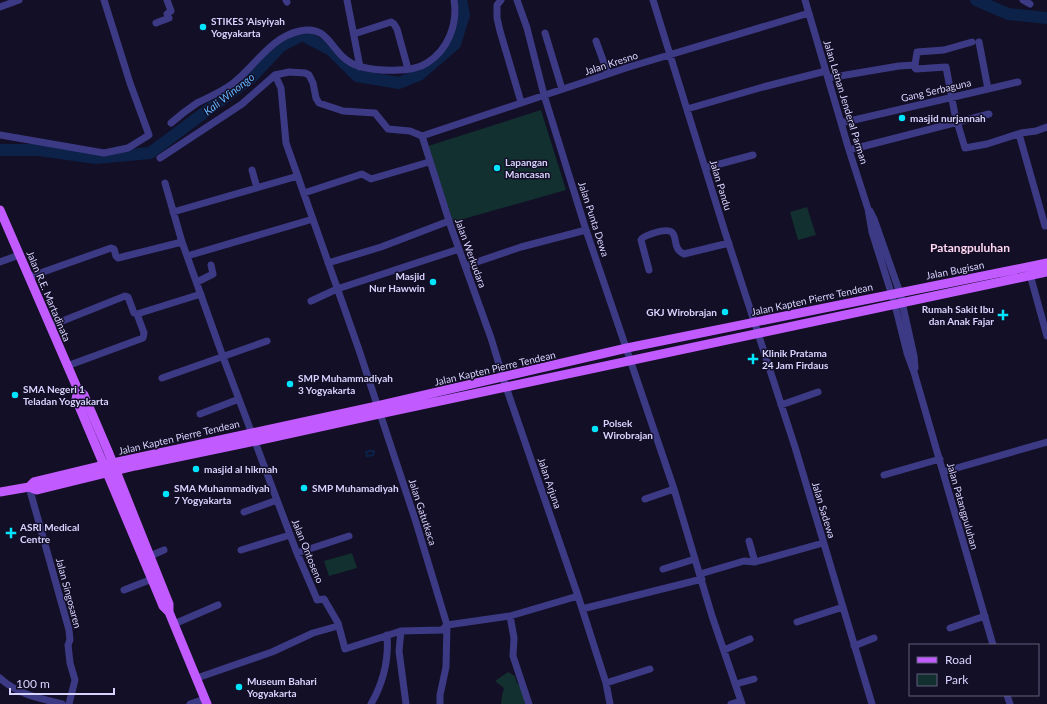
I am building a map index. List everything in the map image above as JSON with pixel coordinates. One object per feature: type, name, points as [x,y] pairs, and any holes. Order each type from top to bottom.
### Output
[{"type":"main road","name":"Jalan R.E. Martadinata","points":[[0,210],[78,390],[84,395],[104,453],[152,579],[163,606],[169,612],[206,702]]},
{"type":"main road","name":"Jalan Bugisan","points":[[898,304],[1030,271],[1047,263]]},
{"type":"main road","name":"Jalan Bugisan","points":[[895,293],[1030,271],[1047,272]]},
{"type":"main road","name":"Jalan Kapten Pierre Tendean","points":[[132,463],[256,441],[503,377],[627,348],[895,293]]},
{"type":"main road","name":"Jalan Kapten Pierre Tendean","points":[[0,492],[29,487],[34,482],[92,472],[132,463],[252,432],[506,387],[898,304]]},
{"type":"main road","points":[[104,453],[132,463],[120,493],[92,472],[104,453]]},
{"type":"main road","name":"Jalan R.E. Martadinata","points":[[120,493],[150,556],[169,604],[169,612]]},
{"type":"street","points":[[0,7],[19,0]]},
{"type":"street","points":[[0,136],[104,153],[128,148],[149,135],[130,84],[104,0]]},
{"type":"street","points":[[156,23],[169,18],[167,14],[171,11],[167,0]]},
{"type":"street","points":[[347,0],[360,66]]},
{"type":"street","points":[[171,123],[193,106],[232,84],[282,37],[298,31],[313,30],[320,32],[346,60],[360,66],[376,70],[408,69],[418,67],[427,63],[443,47],[450,37],[455,14],[454,0]]},
{"type":"street","points":[[501,0],[497,5],[497,18],[522,102]]},
{"type":"street","name":"Jalan Punta Dewa","points":[[517,0],[528,28],[544,95],[586,230],[674,488],[742,703]]},
{"type":"street","name":"Jalan Pandu","points":[[653,0],[755,322]]},
{"type":"street","name":"Jalan Letnan Jenderal Parman","points":[[805,0],[868,209],[872,232],[898,304]]},
{"type":"street","name":"Jalan Kresno","points":[[422,136],[608,74],[809,13]]},
{"type":"street","points":[[354,34],[391,22],[397,29],[408,69]]},
{"type":"street","points":[[545,33],[562,89]]},
{"type":"street","points":[[596,41],[608,74]]},
{"type":"street","points":[[988,89],[976,42],[944,50],[917,52],[914,68],[946,67],[951,97],[965,148],[1001,140],[1028,131],[1040,131],[1047,127]]},
{"type":"street","points":[[828,78],[899,66],[915,65]]},
{"type":"street","points":[[687,109],[826,71]]},
{"type":"street","points":[[160,158],[242,104],[275,75],[288,72],[307,73],[313,83],[316,98],[321,104],[343,111],[373,112],[377,114],[388,129],[410,131],[422,136]]},
{"type":"street","name":"Jalan Gatutkaca","points":[[275,75],[281,88],[286,143],[415,519],[447,625],[446,666],[440,695],[440,704]]},
{"type":"street","name":"Gang Serbaguna","points":[[841,123],[1018,82]]},
{"type":"street","points":[[849,150],[989,114]]},
{"type":"street","points":[[1019,134],[1045,226]]},
{"type":"street","name":"Jalan Werkudara","points":[[422,136],[429,162],[458,249],[491,338],[503,377]]},
{"type":"street","points":[[705,168],[753,155]]},
{"type":"street","points":[[304,193],[362,174],[371,179],[429,162]]},
{"type":"street","points":[[252,170],[257,188]]},
{"type":"street","points":[[173,212],[298,176]]},
{"type":"street","name":"Jalan Ontoseno","points":[[165,183],[182,242],[223,357],[256,441],[290,535],[317,600],[324,599],[334,616],[345,649],[401,631],[419,629],[442,630],[447,625]]},
{"type":"street","points":[[187,256],[313,219]]},
{"type":"street","points":[[328,263],[381,247],[449,221]]},
{"type":"street","points":[[465,266],[528,245],[586,230]]},
{"type":"street","points":[[649,270],[641,240],[644,237],[665,230],[670,231],[673,234],[680,251],[684,254],[729,243]]},
{"type":"street","points":[[29,277],[111,248],[114,249],[118,258],[182,242]]},
{"type":"street","points":[[311,301],[337,289],[458,249]]},
{"type":"street","points":[[0,262],[19,255]]},
{"type":"street","points":[[197,282],[213,274],[211,265]]},
{"type":"street","points":[[1030,271],[1047,336]]},
{"type":"street","points":[[137,314],[201,294]]},
{"type":"street","points":[[50,326],[126,296],[135,314],[137,314],[144,333],[143,338],[68,366]]},
{"type":"street","name":"Jalan Patangpuluhan","points":[[898,304],[914,356],[914,372],[985,616],[991,644]]},
{"type":"street","name":"Jalan Sadewa","points":[[755,322],[824,543],[872,704]]},
{"type":"street","points":[[162,378],[267,341]]},
{"type":"street","name":"Jalan Arjuna","points":[[503,377],[578,596],[606,683],[610,704]]},
{"type":"street","points":[[781,405],[818,392]]},
{"type":"street","points":[[200,414],[239,399]]},
{"type":"street","points":[[943,472],[1047,442]]},
{"type":"street","points":[[884,475],[940,459]]},
{"type":"street","name":"Jalan Singosaren","points":[[29,487],[69,630],[70,640],[68,645],[75,680],[69,704]]},
{"type":"street","points":[[645,499],[674,488]]},
{"type":"street","points":[[244,512],[278,500]]},
{"type":"street","points":[[241,550],[290,535]]},
{"type":"street","points":[[297,553],[350,536]]},
{"type":"street","points":[[749,542],[755,562]]},
{"type":"street","points":[[582,609],[701,577],[744,561],[755,562],[824,543]]},
{"type":"street","points":[[150,556],[164,550]]},
{"type":"street","points":[[663,569],[696,558]]},
{"type":"street","points":[[124,590],[152,579]]},
{"type":"street","points":[[447,625],[510,616],[578,596]]},
{"type":"street","points":[[174,624],[218,605]]},
{"type":"street","points":[[797,622],[843,607]]},
{"type":"street","points":[[510,616],[514,638],[513,656],[530,704]]},
{"type":"street","points":[[950,628],[985,616]]},
{"type":"street","points":[[197,678],[272,652],[313,633],[338,626]]},
{"type":"street","points":[[401,631],[399,651],[406,704]]},
{"type":"street","points":[[371,704],[384,672],[388,646],[387,635]]},
{"type":"street","points":[[854,646],[874,638]]},
{"type":"street","points":[[724,650],[750,640]]},
{"type":"street","points":[[606,683],[650,669]]},
{"type":"street","points":[[0,678],[13,689],[20,692],[62,704]]},
{"type":"street","points":[[736,684],[754,679]]},
{"type":"street","points":[[190,704],[206,702]]},
{"type":"street","points":[[731,704],[742,703]]},
{"type":"green space","name":"Lapangan Mancasan","points":[[541,110],[566,190],[453,222],[428,146]]},
{"type":"green space","points":[[807,207],[816,235],[798,240],[790,212]]},
{"type":"green space","points":[[352,553],[357,568],[329,576],[324,561]]},
{"type":"green space","points":[[508,672],[515,676],[517,683],[524,687],[525,704],[501,704],[504,688],[495,681]]},
{"type":"waterway","name":"Kali Winongo","points":[[0,150],[39,150],[96,158],[150,153],[251,78],[281,46],[302,35],[331,50],[357,76],[399,83],[419,75],[455,44],[464,15],[461,0]]},
{"type":"waterway","name":"Kali Winongo","points":[[976,0],[1008,14],[1047,18]]},
{"type":"waterway","points":[[369,451],[374,451],[373,455],[367,456],[366,452],[369,451]]},
{"type":"place","name":"STIKES 'Aisyiyah Yogyakarta","points":[[203,27]]},
{"type":"place","name":"masjid nurjannah","points":[[902,118]]},
{"type":"place","name":"Lapangan Mancasan","points":[[497,168]]},
{"type":"place","name":"Masjid Nur Hawwin","points":[[433,282]]},
{"type":"place","name":"GKJ Wirobrajan","points":[[725,312]]},
{"type":"place","name":"Rumah Sakit Ibu dan Anak Fajar","points":[[1003,315]]},
{"type":"place","name":"Klinik Pratama 24 Jam Firdaus","points":[[753,359]]},
{"type":"place","name":"SMP Muhammadiyah 3 Yogyakarta","points":[[290,384]]},
{"type":"place","name":"SMA Negeri 1 Teladan Yogyakarta","points":[[15,395]]},
{"type":"place","name":"Polsek Wirobrajan","points":[[595,429]]},
{"type":"place","name":"masjid al hikmah","points":[[196,469]]},
{"type":"place","name":"SMP Muhamadiyah","points":[[304,488]]},
{"type":"place","name":"SMA Muhammadiyah 7 Yogyakarta","points":[[166,494]]},
{"type":"place","name":"ASRI Medical Centre","points":[[11,533]]},
{"type":"place","name":"Museum Bahari Yogyakarta","points":[[239,687]]},
{"type":"district","name":"Patangpuluhan","points":[[970,248]]}]
